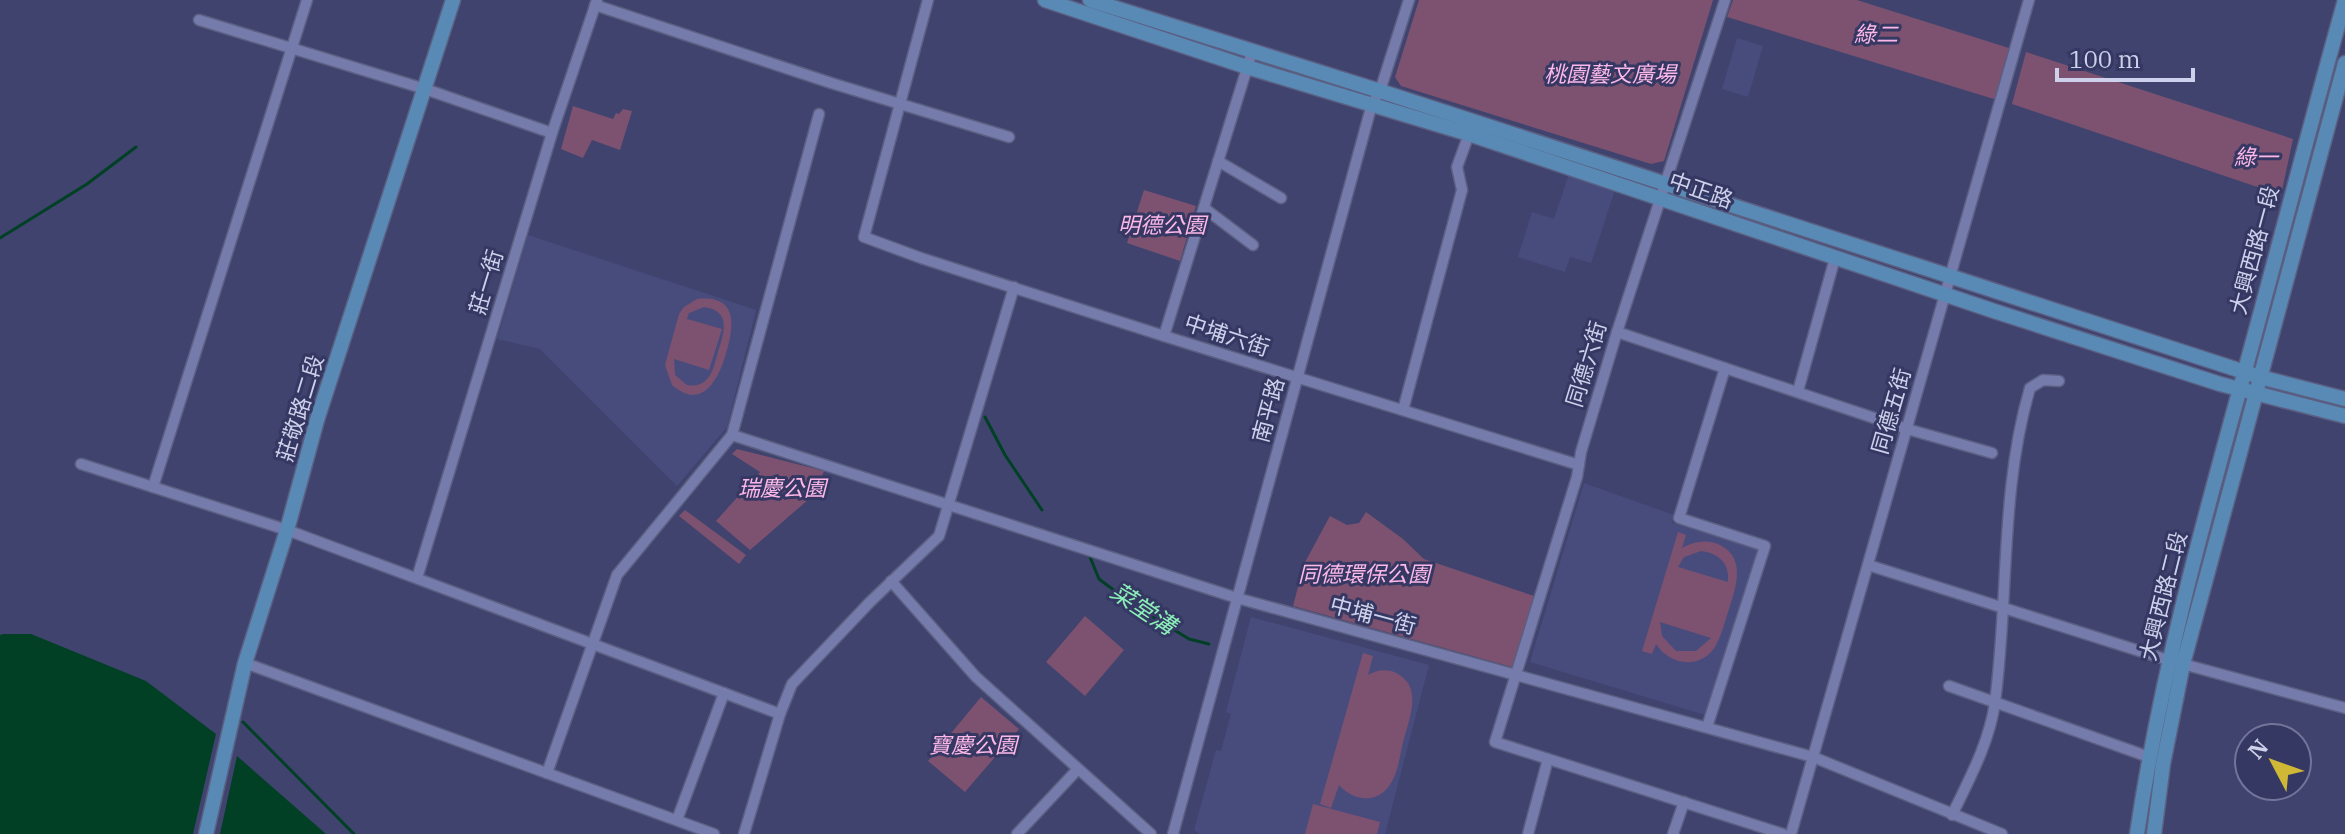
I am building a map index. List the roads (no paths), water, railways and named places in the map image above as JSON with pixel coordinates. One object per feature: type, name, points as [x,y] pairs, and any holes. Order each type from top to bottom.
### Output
[{"type":"street","points":[[153,487],[307,0]]},
{"type":"street","name":"莊敬路二段","points":[[206,834],[245,663],[287,530],[317,420],[453,0]]},
{"type":"street","points":[[901,105],[928,0]]},
{"type":"street","name":"中正路","points":[[1045,0],[1376,98],[1661,192],[1835,258],[1945,295],[2240,389],[2345,416]]},
{"type":"street","name":"中正路","points":[[1090,0],[1250,60]]},
{"type":"street","name":"南平路","points":[[1173,834],[1376,98],[1409,0]]},
{"type":"street","name":"同德六街","points":[[1548,759],[1495,742],[1617,332],[1725,0]]},
{"type":"street","name":"同德五街","points":[[1791,834],[2029,0]]},
{"type":"street","name":"大興西路一段","points":[[2244,372],[2345,0]]},
{"type":"street","points":[[596,3],[901,105],[1009,137]]},
{"type":"street","name":"莊一街","points":[[417,578],[552,133],[596,3]]},
{"type":"street","points":[[199,20],[425,89],[552,133]]},
{"type":"street","points":[[1164,336],[1250,60]]},
{"type":"street","name":"大興西路一段","points":[[2260,377],[2345,63]]},
{"type":"street","name":"中正路","points":[[1376,98],[1469,134],[1950,277],[2260,377],[2345,399]]},
{"type":"street","name":"中埔六街","points":[[901,105],[864,237],[1164,336],[1579,465]]},
{"type":"street","points":[[547,773],[617,575],[732,435],[819,114]]},
{"type":"street","points":[[1403,410],[1462,190],[1457,167],[1469,134]]},
{"type":"street","points":[[1218,161],[1281,198]]},
{"type":"street","points":[[1204,208],[1253,245]]},
{"type":"street","points":[[1798,391],[1835,258]]},
{"type":"street","points":[[744,834],[792,684],[939,536],[1014,287]]},
{"type":"street","points":[[1617,332],[1907,429],[1992,453]]},
{"type":"street","points":[[1707,727],[1765,546],[1679,518],[1725,368]]},
{"type":"street","name":"大興西路二段","points":[[2154,834],[2176,662],[2244,372]]},
{"type":"street","name":"大興西路二段","points":[[2137,834],[2149,757],[2260,377]]},
{"type":"street","points":[[1952,815],[1975,769],[1995,702],[2009,494],[2030,388],[2043,380],[2059,381]]},
{"type":"street","name":"中埔一街","points":[[732,435],[1237,598],[1813,757],[2002,834]]},
{"type":"street","points":[[81,464],[287,530],[780,714]]},
{"type":"street","points":[[1868,565],[2176,662],[2345,708]]},
{"type":"street","points":[[891,581],[976,677],[1151,834]]},
{"type":"street","points":[[245,663],[706,833]]},
{"type":"street","points":[[1949,686],[2149,757]]},
{"type":"street","points":[[677,820],[724,693]]},
{"type":"street","points":[[1528,834],[1548,759],[1783,834]]},
{"type":"street","points":[[1017,834],[1078,769]]},
{"type":"street","points":[[1673,834],[1684,802]]},
{"type":"waterway","points":[[0,238],[87,184],[136,147]]},
{"type":"waterway","name":"菜堂溝","points":[[985,417],[1005,455],[1042,510]]},
{"type":"waterway","name":"菜堂溝","points":[[1090,557],[1099,579],[1135,606],[1189,639],[1209,644]]},
{"type":"waterway","points":[[243,722],[354,834]]},
{"type":"park label","name":"綠二","points":[[1876,34]]},
{"type":"park label","name":"桃園藝文廣場","points":[[1610,74]]},
{"type":"park label","name":"綠一","points":[[2256,157]]},
{"type":"park label","name":"明德公園","points":[[1162,225]]},
{"type":"park label","name":"瑞慶公園","points":[[782,488]]},
{"type":"park label","name":"同德環保公園","points":[[1364,574]]},
{"type":"park label","name":"寶慶公園","points":[[973,745]]}]
